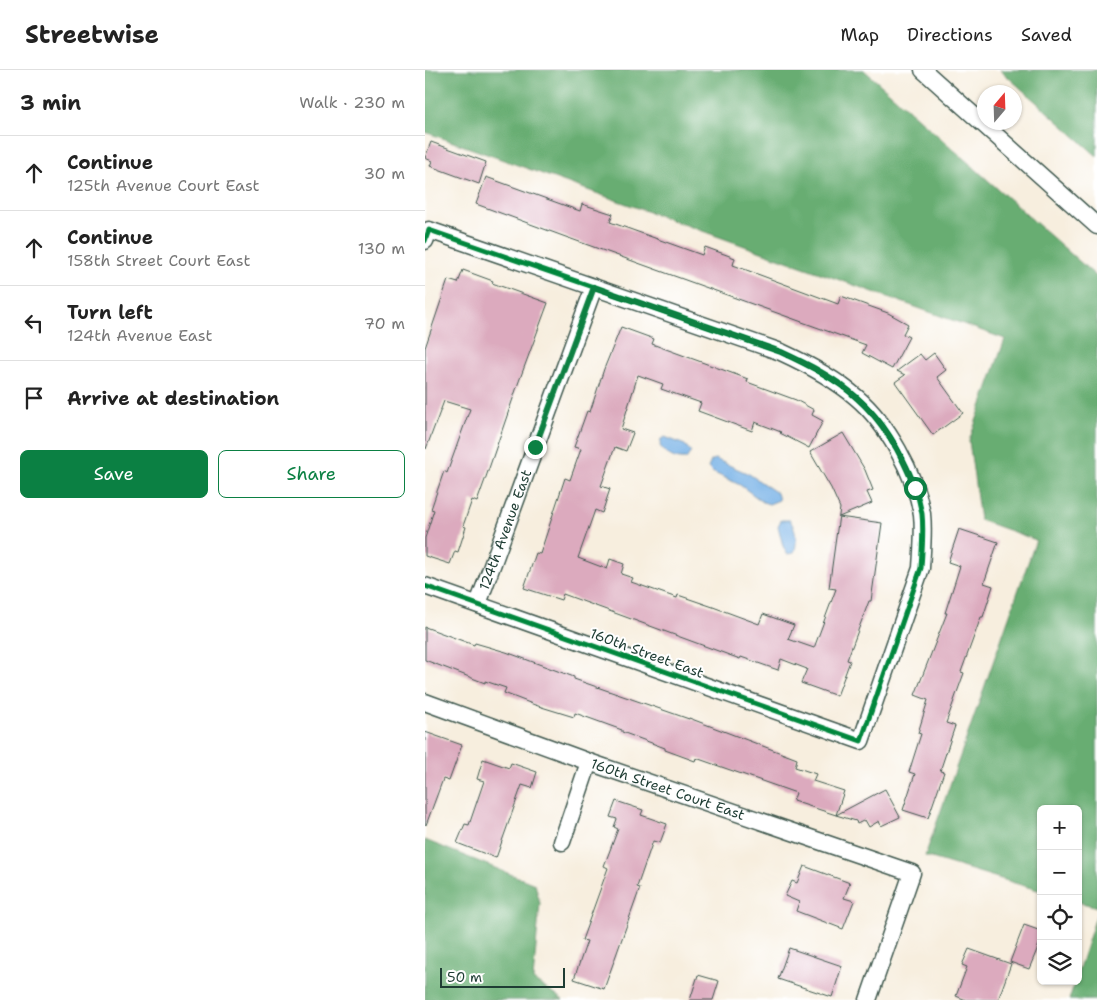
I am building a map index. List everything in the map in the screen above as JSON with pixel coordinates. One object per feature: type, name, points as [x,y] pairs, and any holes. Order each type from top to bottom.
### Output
[{"type":"street","points":[[923,70],[1097,226]]},
{"type":"street","points":[[427,236],[594,287]]},
{"type":"street","name":"160th Street East","points":[[425,586],[861,741],[921,568],[922,515],[915,488],[903,458],[883,427],[857,397],[807,365],[781,352],[594,287]]},
{"type":"street","name":"124th Avenue East","points":[[478,604],[594,287]]},
{"type":"street","name":"160th Street Court East","points":[[425,702],[589,762],[912,872],[868,1000]]},
{"type":"street","points":[[562,842],[589,762]]},
{"type":"green space","points":[[425,70],[864,70],[1097,277],[1097,907],[1082,903],[1082,805],[1037,805],[1037,890],[925,856],[1036,540],[980,520],[969,441],[1005,339],[425,132]]},
{"type":"green space","points":[[1000,70],[1097,70],[1097,156],[1022,90],[1022,85],[1017,85]]},
{"type":"green space","points":[[425,840],[535,884],[540,903],[533,980],[563,1000],[425,1000]]},
{"type":"green space","points":[[1097,913],[1097,1000],[1069,1000],[1074,985],[1082,985],[1082,960]]},
{"type":"water","points":[[665,437],[685,445],[691,452],[686,459],[674,458],[660,446],[661,439]]},
{"type":"water","points":[[715,459],[749,474],[777,493],[779,500],[769,504],[763,502],[740,485],[712,472],[708,468],[711,461]]},
{"type":"water","points":[[781,520],[790,520],[794,528],[796,540],[794,553],[787,554],[783,546],[778,526]]},
{"type":"building","points":[[431,142],[486,162],[479,184],[430,166],[432,161],[425,158]]},
{"type":"building","points":[[486,177],[580,211],[582,204],[613,214],[610,222],[702,255],[705,247],[735,258],[733,265],[838,304],[841,296],[888,313],[908,324],[903,334],[909,337],[892,369],[862,353],[866,345],[476,204]]},
{"type":"building","points":[[463,270],[493,281],[492,283],[548,303],[477,502],[472,500],[463,526],[466,527],[458,552],[455,551],[450,564],[425,556],[425,538],[434,510],[431,509],[444,471],[447,473],[470,409],[444,401],[425,448],[425,348],[448,280],[458,283]]},
{"type":"building","points":[[621,327],[654,339],[652,344],[748,379],[747,382],[796,400],[814,410],[812,415],[823,421],[809,448],[781,432],[755,422],[752,431],[698,411],[701,403],[661,389],[663,384],[638,375],[621,429],[633,433],[626,451],[615,447],[601,486],[610,489],[602,513],[595,510],[578,558],[607,569],[610,559],[624,564],[621,574],[633,578],[631,582],[677,598],[678,595],[759,624],[763,614],[794,625],[788,639],[814,648],[836,589],[829,588],[840,508],[831,488],[810,452],[843,433],[865,470],[873,490],[867,492],[872,503],[839,517],[882,523],[871,601],[869,601],[847,660],[850,661],[837,696],[801,683],[807,669],[781,659],[778,670],[741,657],[740,659],[563,594],[561,600],[524,588],[536,553],[540,554],[565,478],[570,480],[581,449],[574,447],[587,411],[590,412],[604,369]]},
{"type":"building","points":[[934,353],[946,370],[937,377],[963,413],[933,435],[895,382],[905,375],[897,371],[920,354],[925,360]]},
{"type":"building","points":[[959,529],[998,542],[984,583],[993,586],[961,672],[964,673],[946,723],[955,726],[940,771],[944,772],[928,818],[903,810],[915,774],[909,772],[921,734],[918,733],[928,700],[915,695],[947,613],[945,613],[960,566],[948,562]]},
{"type":"building","points":[[425,627],[474,645],[475,643],[506,652],[574,677],[574,679],[689,718],[797,759],[795,767],[816,774],[813,781],[844,791],[836,815],[793,801],[796,793],[696,758],[695,761],[622,732],[622,730],[575,713],[574,717],[535,705],[504,693],[506,688],[485,681],[485,683],[425,660]]},
{"type":"building","points":[[425,732],[462,745],[449,781],[443,779],[426,825],[425,824]]},
{"type":"building","points":[[483,759],[509,768],[511,763],[537,772],[532,788],[522,785],[496,858],[457,843],[465,824],[469,825],[484,781],[477,779]]},
{"type":"building","points":[[885,789],[900,817],[881,826],[879,821],[869,827],[865,820],[857,824],[856,821],[836,815]]},
{"type":"building","points":[[616,801],[643,810],[641,815],[667,824],[660,843],[653,841],[637,887],[640,888],[604,989],[574,979],[587,941],[582,940],[608,868],[604,866],[618,829],[614,827],[617,819],[610,817]]},
{"type":"building","points":[[804,866],[850,883],[844,898],[854,901],[843,929],[796,911],[799,902],[785,896],[792,881],[797,883]]},
{"type":"building","points":[[1024,925],[1037,930],[1037,950],[1029,969],[1010,962]]},
{"type":"building","points":[[789,948],[842,966],[832,997],[778,979]]},
{"type":"building","points":[[969,949],[1011,964],[998,1000],[966,1000],[956,996],[967,967],[962,965]]},
{"type":"building","points":[[698,975],[719,981],[713,1000],[690,1000]]},
{"type":"cycle path","points":[[425,241],[429,230],[781,352],[801,361],[839,384],[856,397],[889,435],[913,482],[922,514],[923,528],[921,568],[861,741],[425,586]]},
{"type":"route","points":[[535,447],[594,287],[781,352],[831,379],[857,397],[883,427],[903,458],[915,488]]}]
